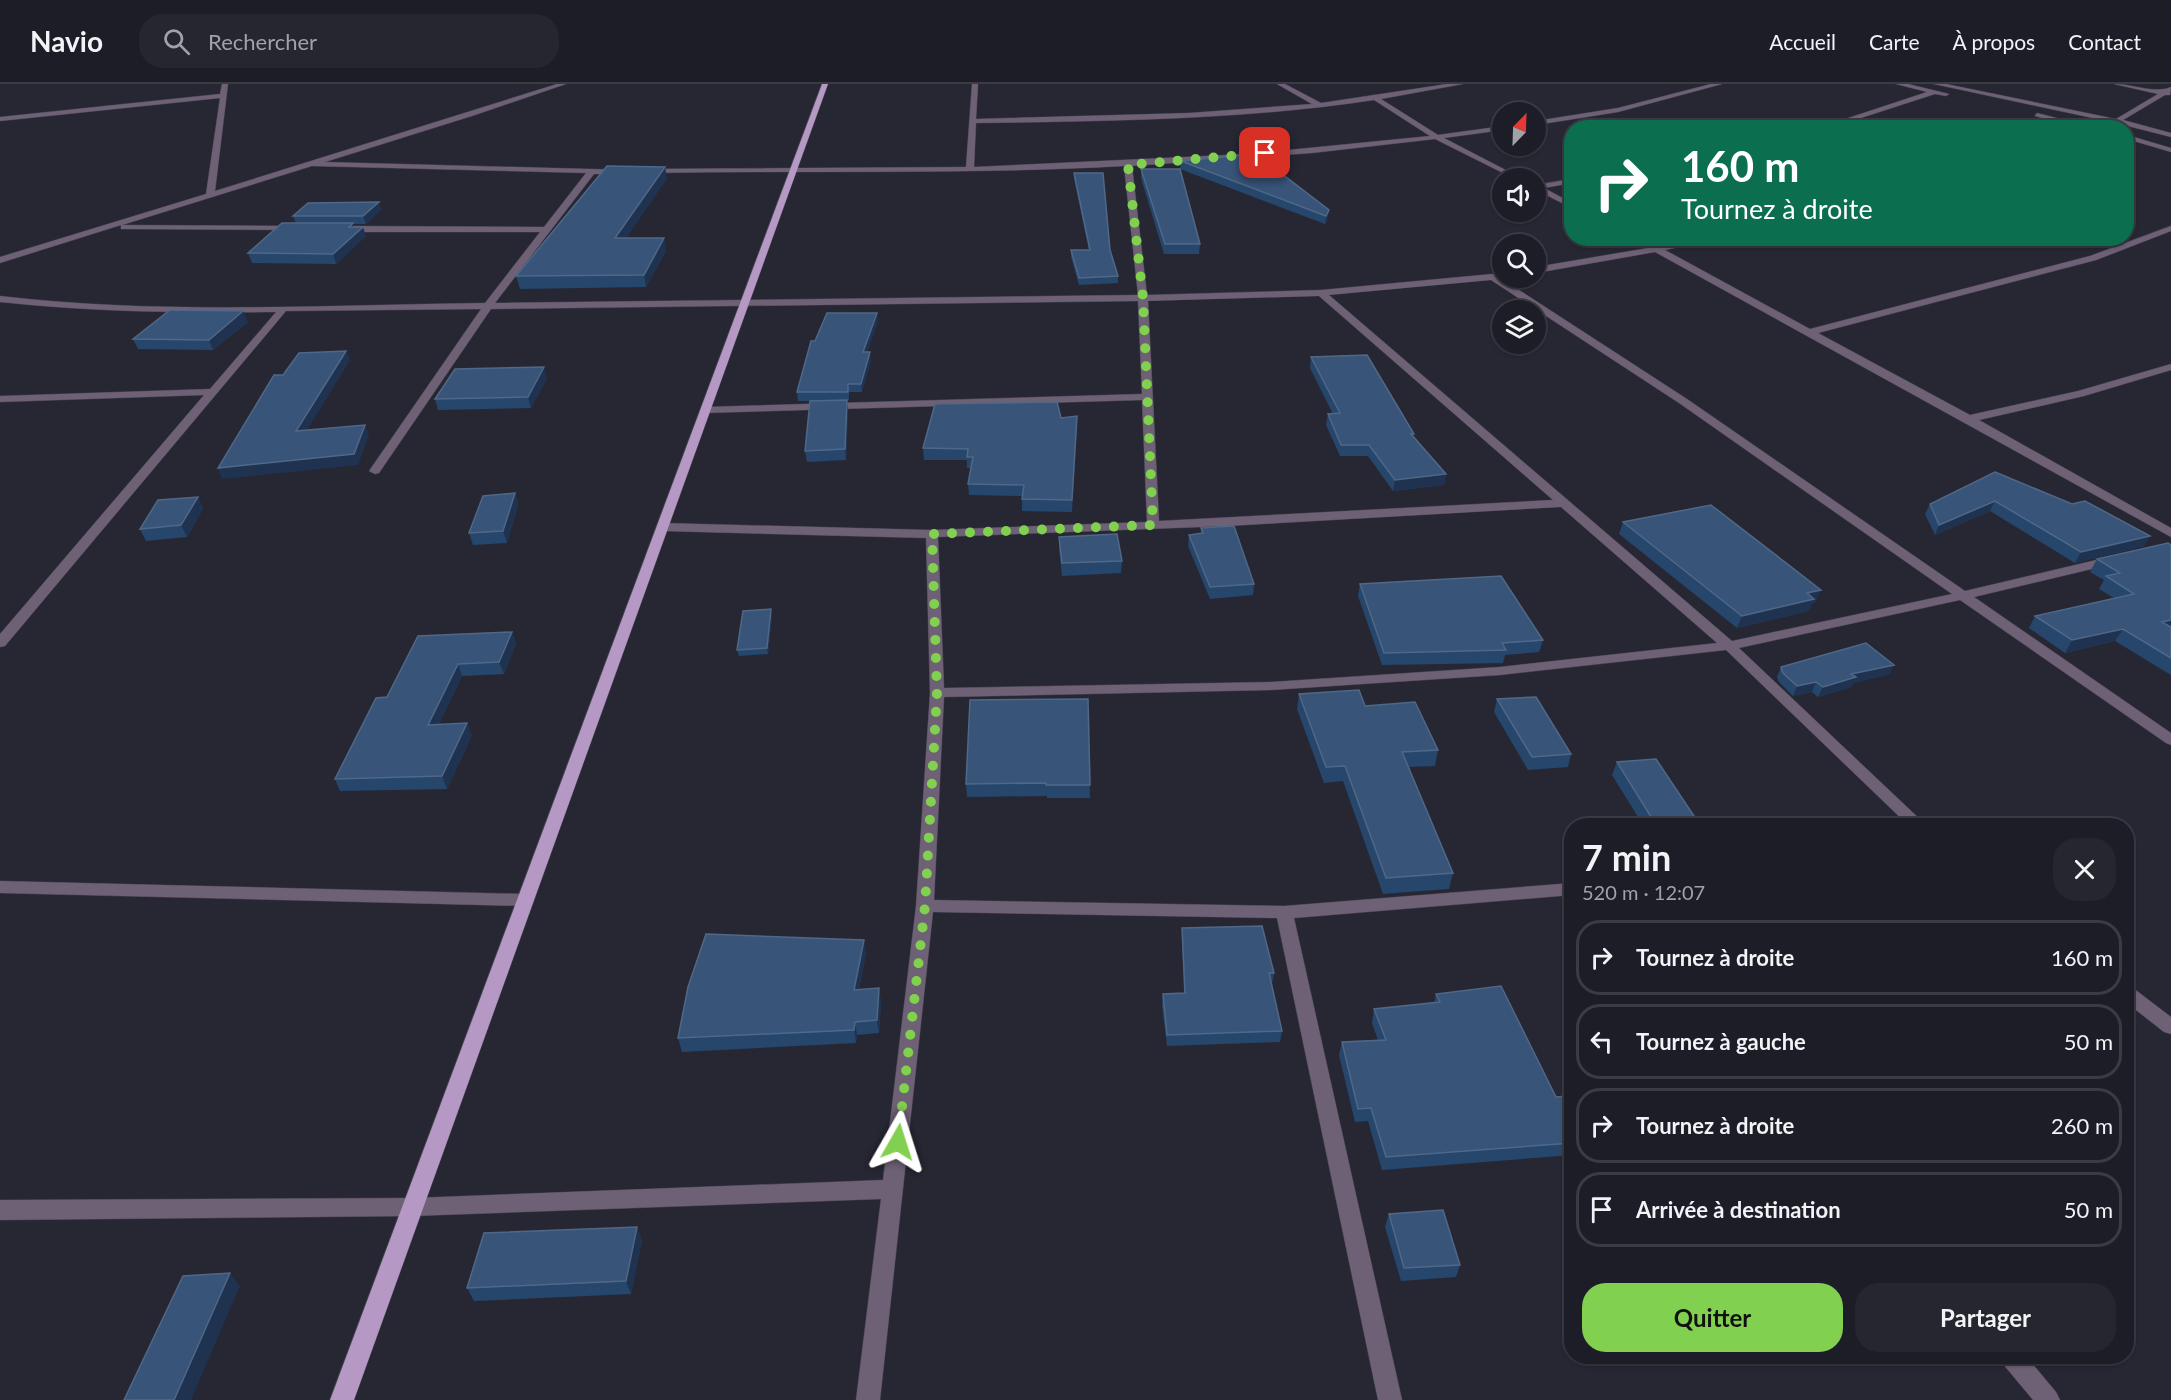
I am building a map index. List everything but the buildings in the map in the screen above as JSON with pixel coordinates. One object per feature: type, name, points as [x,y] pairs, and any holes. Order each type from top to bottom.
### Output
[{"type":"main road","points":[[342,1400],[825,84]]},
{"type":"street","points":[[210,196],[225,84]]},
{"type":"street","points":[[0,261],[563,84]]},
{"type":"street","points":[[970,170],[975,84]]},
{"type":"street","points":[[1280,84],[1320,105]]},
{"type":"street","points":[[972,121],[1160,116],[1320,105],[1460,84]]},
{"type":"street","points":[[1546,121],[1618,110],[1719,84]]},
{"type":"street","points":[[1899,84],[1936,88],[2112,120]]},
{"type":"street","points":[[2117,84],[2167,94]]},
{"type":"street","points":[[1844,120],[1936,88],[1979,102]]},
{"type":"street","points":[[2119,120],[2167,94],[2171,89]]},
{"type":"street","points":[[0,119],[224,96]]},
{"type":"street","points":[[1374,97],[1438,138],[1498,168]]},
{"type":"street","points":[[2024,112],[2057,120]]},
{"type":"street","points":[[2134,125],[2171,135]]},
{"type":"street","points":[[312,164],[592,171],[970,170],[1128,165],[1438,138],[1492,130]]},
{"type":"street","points":[[2134,139],[2171,150]]},
{"type":"street","points":[[1128,165],[1143,298],[1153,525]]},
{"type":"street","points":[[375,471],[488,306],[592,171]]},
{"type":"street","points":[[1546,185],[1564,182]]},
{"type":"street","points":[[1546,192],[1564,202]]},
{"type":"street","points":[[110,226],[307,228]]},
{"type":"street","points":[[331,228],[547,230]]},
{"type":"street","points":[[2134,244],[2171,228]]},
{"type":"street","points":[[1652,246],[1969,419],[2171,533]]},
{"type":"street","points":[[1546,268],[1679,246]]},
{"type":"street","points":[[1809,332],[2083,261],[2128,246]]},
{"type":"street","points":[[0,299],[70,307],[282,309],[1143,298],[1321,292],[1492,277]]},
{"type":"street","points":[[1516,288],[1683,401],[2171,740]]},
{"type":"street","points":[[1321,292],[1729,646],[1911,818]]},
{"type":"street","points":[[0,642],[282,309]]},
{"type":"street","points":[[1969,419],[2080,393],[2171,367]]},
{"type":"street","points":[[0,399],[213,392]]},
{"type":"street","points":[[705,410],[1147,397]]},
{"type":"street","points":[[663,527],[932,534],[1153,525],[1565,503]]},
{"type":"street","points":[[868,1400],[925,906],[937,693],[932,534]]},
{"type":"street","points":[[937,693],[1271,686],[1500,671],[1729,646],[1964,596],[2125,557]]},
{"type":"street","points":[[0,887],[525,900]]},
{"type":"street","points":[[925,906],[1284,912],[1564,890]]},
{"type":"street","points":[[1284,912],[1390,1400]]},
{"type":"street","points":[[2134,998],[2171,1027]]},
{"type":"street","points":[[0,1210],[413,1207],[893,1189]]},
{"type":"street","points":[[2018,1364],[2048,1400]]},
{"type":"route","points":[[898,1142],[925,906],[937,693],[932,534],[1153,525],[1143,298],[1128,165],[1265,153]]}]
